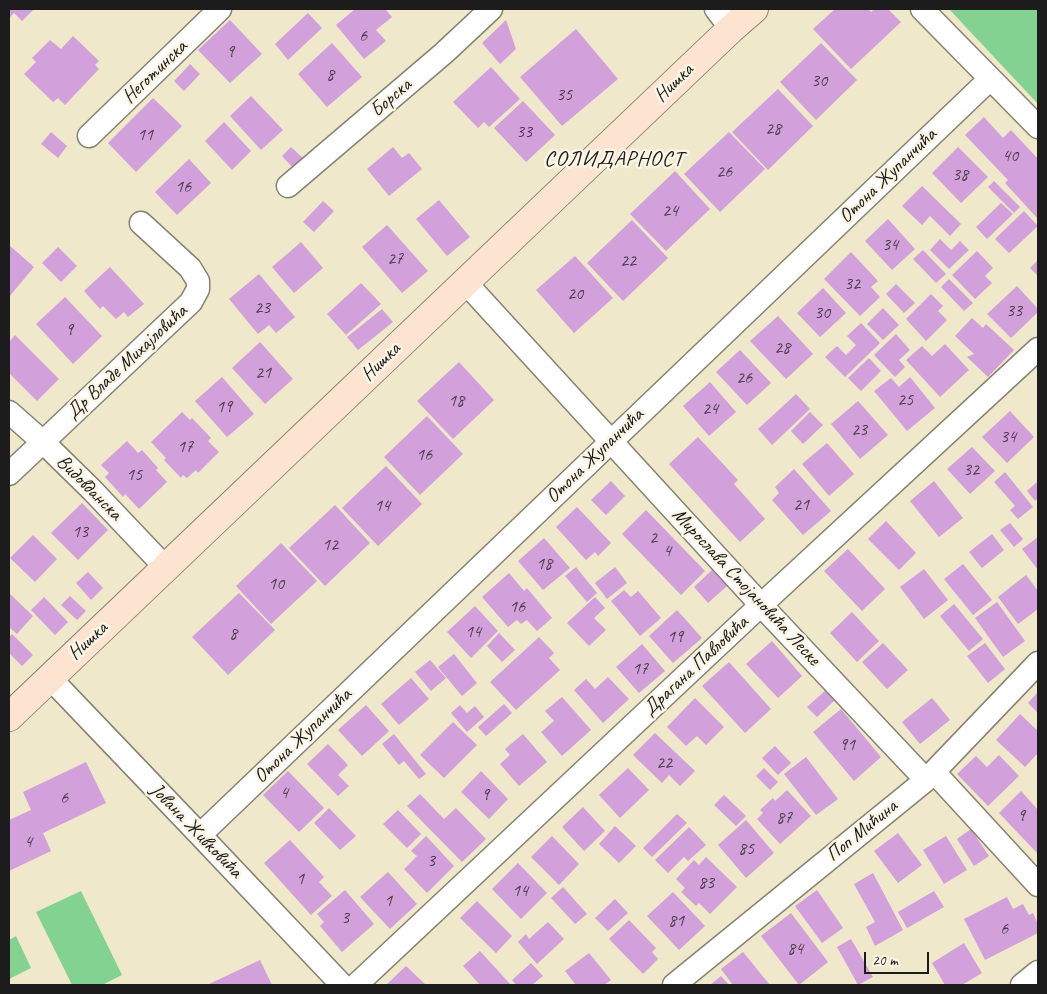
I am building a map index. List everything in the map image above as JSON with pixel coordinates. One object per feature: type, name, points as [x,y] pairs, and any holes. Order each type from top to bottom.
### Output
[{"type":"main road","name":"Нишка","points":[[9,716],[465,282],[724,19],[754,9]]},
{"type":"street","name":"Неготинска","points":[[90,136],[220,9]]},
{"type":"street","name":"Борска","points":[[288,186],[444,53],[491,9]]},
{"type":"street","points":[[922,9],[1038,127]]},
{"type":"street","name":"Отона Жупанчића","points":[[200,834],[990,78]]},
{"type":"street","name":"Др Владе Михајловића","points":[[9,474],[181,312],[191,302],[198,289],[198,282],[190,268],[141,223]]},
{"type":"street","name":"Мирослава Стојановића Леске","points":[[465,282],[761,605],[1038,885]]},
{"type":"street","name":"Драгана Павловића","points":[[356,985],[761,605],[1038,349]]},
{"type":"street","name":"Видовданска","points":[[9,412],[92,490],[166,568]]},
{"type":"street","name":"Поп Мићина","points":[[674,985],[930,776],[1038,664]]},
{"type":"street","name":"Јована Живковића","points":[[49,677],[342,985]]},
{"type":"street","points":[[1022,985],[1038,972]]},
{"type":"green space","points":[[949,9],[1038,9],[1038,104]]},
{"type":"green space","points":[[81,891],[122,975],[102,985],[72,985],[36,912]]},
{"type":"green space","points":[[16,936],[31,968],[9,979],[9,940]]},
{"type":"building","points":[[9,9],[34,9],[22,21],[14,13],[9,18]]},
{"type":"building","points":[[355,9],[385,9],[392,17],[376,30],[386,41],[364,59],[336,25]]},
{"type":"building","points":[[835,9],[868,9],[871,12],[875,9],[888,9],[901,22],[851,69],[813,29]]},
{"type":"building","points":[[308,13],[322,28],[288,60],[275,44]]},
{"type":"building","points":[[230,20],[262,54],[230,83],[198,50]]},
{"type":"building","points":[[506,20],[516,49],[500,64],[482,43]]},
{"type":"building","points":[[576,29],[618,79],[562,126],[520,77]]},
{"type":"building","points":[[73,36],[99,61],[95,65],[99,69],[65,105],[58,98],[53,102],[24,74],[36,62],[32,58],[50,40],[61,49]]},
{"type":"building","points":[[332,43],[362,77],[327,107],[298,74]]},
{"type":"building","points":[[821,43],[857,80],[816,120],[780,82]]},
{"type":"building","points":[[190,64],[200,74],[184,91],[174,81]]},
{"type":"building","points":[[491,67],[520,99],[489,127],[484,122],[478,128],[453,102]]},
{"type":"building","points":[[778,89],[813,126],[768,170],[732,132]]},
{"type":"building","points":[[251,96],[283,130],[261,150],[230,116]]},
{"type":"building","points":[[153,98],[182,126],[136,172],[108,143]]},
{"type":"building","points":[[523,101],[555,135],[526,162],[494,128]]},
{"type":"building","points":[[984,117],[1003,138],[1011,130],[1038,159],[1038,219],[1005,183],[1008,180],[965,135]]},
{"type":"building","points":[[224,122],[251,151],[232,170],[205,141]]},
{"type":"building","points":[[51,132],[67,146],[58,158],[41,144]]},
{"type":"building","points":[[729,132],[765,169],[720,212],[684,174]]},
{"type":"building","points":[[291,147],[305,160],[295,170],[282,156]]},
{"type":"building","points":[[393,147],[402,158],[409,153],[422,169],[389,196],[367,169]]},
{"type":"building","points":[[958,147],[988,177],[961,203],[932,173]]},
{"type":"building","points":[[189,159],[211,183],[177,215],[155,192]]},
{"type":"building","points":[[675,171],[710,209],[666,251],[630,214]]},
{"type":"building","points":[[994,181],[1020,207],[1014,213],[988,187]]},
{"type":"building","points":[[922,186],[961,224],[950,236],[930,216],[922,225],[902,206]]},
{"type":"building","points":[[439,200],[470,237],[447,256],[416,219]]},
{"type":"building","points":[[323,201],[334,211],[314,232],[303,222]]},
{"type":"building","points":[[1001,203],[1013,214],[987,239],[976,227]]},
{"type":"building","points":[[1024,211],[1038,226],[1009,253],[995,239]]},
{"type":"building","points":[[888,219],[915,249],[892,270],[865,241]]},
{"type":"building","points":[[632,220],[668,258],[623,301],[587,263]]},
{"type":"building","points":[[387,225],[428,271],[402,293],[362,247]]},
{"type":"building","points":[[940,239],[951,250],[960,241],[969,250],[949,269],[930,250]]},
{"type":"building","points":[[301,242],[323,268],[294,293],[272,267]]},
{"type":"building","points":[[9,245],[34,267],[9,297]]},
{"type":"building","points":[[58,247],[77,266],[61,282],[42,263]]},
{"type":"building","points":[[923,250],[946,274],[936,283],[913,259]]},
{"type":"building","points":[[977,251],[993,268],[985,276],[992,283],[975,299],[952,275]]},
{"type":"building","points":[[851,252],[878,281],[871,287],[880,297],[860,316],[824,279]]},
{"type":"building","points":[[575,256],[613,298],[574,333],[536,290]]},
{"type":"building","points":[[1038,260],[1038,276],[1030,268]]},
{"type":"building","points":[[110,267],[144,304],[128,317],[124,312],[116,319],[103,306],[100,309],[84,291]]},
{"type":"building","points":[[259,274],[295,317],[276,333],[269,325],[258,334],[229,299]]},
{"type":"building","points":[[949,279],[973,303],[964,311],[941,287]]},
{"type":"building","points":[[361,283],[381,304],[346,335],[327,314]]},
{"type":"building","points":[[896,284],[915,303],[904,313],[886,294]]},
{"type":"building","points":[[1017,286],[1038,309],[1038,312],[1011,338],[987,314]]},
{"type":"building","points":[[823,288],[846,313],[820,337],[797,313]]},
{"type":"building","points":[[931,294],[943,306],[938,311],[947,320],[926,341],[906,319]]},
{"type":"building","points":[[65,297],[102,336],[73,364],[36,324]]},
{"type":"building","points":[[883,308],[899,325],[883,340],[867,324]]},
{"type":"building","points":[[382,309],[393,322],[358,350],[347,337]]},
{"type":"building","points":[[778,316],[813,354],[786,379],[750,341]]},
{"type":"building","points":[[972,318],[983,328],[986,324],[1014,350],[988,377],[967,357],[974,354],[955,336]]},
{"type":"building","points":[[861,323],[880,343],[845,377],[825,357],[837,346],[846,355],[856,345],[847,336]]},
{"type":"building","points":[[896,334],[910,350],[899,360],[905,367],[895,377],[874,355]]},
{"type":"building","points":[[15,335],[59,379],[37,401],[9,373],[9,342]]},
{"type":"building","points":[[260,342],[293,379],[265,404],[232,368]]},
{"type":"building","points":[[945,344],[969,370],[940,397],[906,360],[922,346],[932,356]]},
{"type":"building","points":[[740,350],[771,383],[747,405],[716,372]]},
{"type":"building","points":[[869,358],[881,371],[861,391],[848,378]]},
{"type":"building","points":[[459,362],[494,400],[453,439],[417,401]]},
{"type":"building","points":[[222,377],[254,414],[227,437],[195,401]]},
{"type":"building","points":[[910,377],[935,408],[907,431],[874,391],[891,378],[899,387]]},
{"type":"building","points":[[710,382],[736,412],[709,436],[683,406]]},
{"type":"building","points":[[796,394],[810,409],[772,445],[758,429]]},
{"type":"building","points":[[858,401],[888,435],[860,459],[831,424]]},
{"type":"building","points":[[1010,411],[1034,437],[1007,463],[982,437]]},
{"type":"building","points":[[182,412],[190,420],[192,418],[211,438],[208,441],[219,452],[198,473],[196,470],[187,478],[183,475],[181,478],[164,460],[166,458],[151,442]]},
{"type":"building","points":[[810,412],[823,425],[803,444],[791,431]]},
{"type":"building","points":[[427,416],[463,454],[420,495],[384,457]]},
{"type":"building","points":[[698,437],[738,480],[734,484],[765,519],[740,542],[669,464]]},
{"type":"building","points":[[127,441],[138,453],[142,450],[158,468],[156,470],[167,482],[139,509],[125,494],[123,497],[105,477],[109,473],[101,465]]},
{"type":"building","points":[[827,443],[854,474],[829,496],[802,464]]},
{"type":"building","points":[[972,447],[995,471],[970,494],[947,469]]},
{"type":"building","points":[[386,466],[422,504],[378,546],[342,508]]},
{"type":"building","points":[[794,469],[831,511],[803,535],[772,500],[779,493],[775,487]]},
{"type":"building","points":[[1005,472],[1033,507],[1018,519],[1010,510],[1015,506],[994,482]]},
{"type":"building","points":[[611,481],[625,496],[606,515],[591,500]]},
{"type":"building","points":[[934,481],[963,518],[939,537],[910,501]]},
{"type":"building","points":[[1038,481],[1038,498],[1035,501],[1027,491]]},
{"type":"building","points":[[82,503],[108,530],[78,560],[51,533]]},
{"type":"building","points":[[335,505],[370,543],[325,586],[289,548]]},
{"type":"building","points":[[577,507],[611,543],[598,556],[595,552],[586,560],[556,527]]},
{"type":"building","points":[[646,510],[705,571],[681,595],[622,534]]},
{"type":"building","points":[[886,521],[916,553],[899,570],[868,539]]},
{"type":"building","points":[[1010,523],[1023,539],[1014,547],[1000,530]]},
{"type":"building","points":[[992,534],[1004,550],[982,568],[969,552]]},
{"type":"building","points":[[33,535],[57,559],[35,582],[10,558]]},
{"type":"building","points":[[1038,537],[1038,570],[1022,549]]},
{"type":"building","points":[[544,538],[570,568],[543,590],[518,561]]},
{"type":"building","points":[[281,543],[317,581],[271,624],[236,586]]},
{"type":"building","points":[[848,549],[885,589],[862,611],[824,571]]},
{"type":"building","points":[[963,564],[992,600],[973,615],[944,579]]},
{"type":"building","points":[[576,567],[597,593],[587,602],[565,576]]},
{"type":"building","points":[[615,567],[627,583],[607,599],[595,583]]},
{"type":"building","points":[[924,569],[948,600],[924,619],[900,587]]},
{"type":"building","points":[[712,570],[727,586],[708,603],[694,587]]},
{"type":"building","points":[[88,572],[103,588],[91,600],[76,583]]},
{"type":"building","points":[[509,573],[524,591],[527,588],[552,618],[537,631],[527,620],[521,624],[517,620],[508,627],[482,597]]},
{"type":"building","points":[[1026,575],[1038,591],[1038,609],[1018,624],[998,597]]},
{"type":"building","points":[[624,590],[631,597],[638,591],[661,618],[640,636],[611,601]]},
{"type":"building","points":[[9,593],[33,616],[17,634],[9,627]]},
{"type":"building","points":[[239,593],[275,630],[228,675],[192,637]]},
{"type":"building","points":[[70,596],[86,611],[77,620],[61,605]]},
{"type":"building","points":[[44,597],[68,622],[55,635],[31,610]]},
{"type":"building","points":[[595,597],[605,608],[594,618],[606,630],[589,646],[567,623]]},
{"type":"building","points":[[997,602],[1025,641],[1003,657],[975,618]]},
{"type":"building","points":[[954,604],[983,639],[969,651],[940,616]]},
{"type":"building","points":[[475,606],[498,631],[471,658],[447,632]]},
{"type":"building","points":[[677,610],[702,638],[673,663],[649,636]]},
{"type":"building","points":[[852,612],[879,641],[857,662],[830,633]]},
{"type":"building","points":[[499,633],[515,650],[502,662],[487,646]]},
{"type":"building","points":[[12,634],[33,655],[22,666],[9,653],[9,638]]},
{"type":"building","points":[[539,637],[554,653],[549,658],[560,670],[516,710],[490,682]]},
{"type":"building","points":[[772,641],[802,676],[778,698],[746,664]]},
{"type":"building","points":[[883,643],[908,670],[887,689],[862,662]]},
{"type":"building","points":[[985,643],[1005,669],[988,683],[967,656]]},
{"type":"building","points":[[642,644],[665,671],[639,693],[616,667]]},
{"type":"building","points":[[454,654],[477,683],[462,696],[438,667]]},
{"type":"building","points":[[430,660],[446,678],[431,691],[415,672]]},
{"type":"building","points":[[729,662],[771,709],[745,733],[702,686]]},
{"type":"building","points":[[608,677],[629,699],[603,723],[574,690],[586,679],[595,689]]},
{"type":"building","points":[[411,678],[429,699],[399,725],[381,704]]},
{"type":"building","points":[[827,689],[836,699],[817,717],[807,707]]},
{"type":"building","points":[[1038,692],[1038,713],[1028,703]]},
{"type":"building","points":[[562,697],[591,730],[562,756],[541,732],[554,721],[545,711]]},
{"type":"building","points":[[695,698],[724,727],[706,745],[697,736],[686,746],[667,727]]},
{"type":"building","points":[[932,698],[950,720],[920,744],[902,722]]},
{"type":"building","points":[[504,704],[512,713],[486,736],[478,727]]},
{"type":"building","points":[[366,705],[389,731],[362,756],[338,730]]},
{"type":"building","points":[[460,705],[467,713],[475,706],[484,717],[467,732],[451,713]]},
{"type":"building","points":[[841,709],[881,757],[854,781],[813,732]]},
{"type":"building","points":[[1020,714],[1038,731],[1038,753],[1025,767],[996,740]]},
{"type":"building","points":[[453,722],[477,745],[444,778],[420,755]]},
{"type":"building","points":[[655,733],[695,771],[680,786],[669,775],[662,783],[633,755]]},
{"type":"building","points":[[394,734],[426,774],[419,779],[404,761],[399,765],[382,744]]},
{"type":"building","points":[[523,734],[547,762],[519,786],[500,764],[510,755],[505,749]]},
{"type":"building","points":[[328,744],[348,765],[338,775],[349,786],[338,796],[307,764]]},
{"type":"building","points":[[775,746],[791,763],[778,775],[762,758]]},
{"type":"building","points":[[999,755],[1019,776],[988,806],[957,774],[976,756],[987,767]]},
{"type":"building","points":[[806,757],[838,799],[816,815],[784,774]]},
{"type":"building","points":[[86,762],[106,803],[43,833],[51,851],[9,871],[9,820],[31,810],[23,792]]},
{"type":"building","points":[[628,768],[649,790],[620,818],[599,795]]},
{"type":"building","points":[[764,768],[778,782],[770,790],[756,776]]},
{"type":"building","points":[[288,771],[324,808],[299,832],[263,795]]},
{"type":"building","points":[[481,771],[508,799],[489,819],[461,792]]},
{"type":"building","points":[[787,790],[811,816],[780,844],[757,819],[763,813],[760,810],[773,798],[775,801]]},
{"type":"building","points":[[1021,791],[1038,810],[1038,854],[999,813]]},
{"type":"building","points":[[420,794],[444,819],[456,808],[486,839],[462,862],[407,806]]},
{"type":"building","points":[[724,795],[746,816],[736,826],[714,805]]},
{"type":"building","points":[[583,807],[605,831],[584,851],[562,827]]},
{"type":"building","points":[[329,808],[356,836],[340,850],[314,823]]},
{"type":"building","points":[[398,810],[421,834],[407,848],[383,824]]},
{"type":"building","points":[[677,814],[687,823],[652,857],[643,848]]},
{"type":"building","points":[[746,820],[774,853],[746,878],[718,845]]},
{"type":"building","points":[[615,826],[636,846],[619,863],[599,844]]},
{"type":"building","points":[[689,827],[706,845],[688,861],[684,857],[668,873],[655,860]]},
{"type":"building","points":[[971,829],[989,856],[974,866],[957,839]]},
{"type":"building","points":[[898,833],[922,865],[898,883],[874,851]]},
{"type":"building","points":[[426,836],[454,866],[427,893],[404,869],[417,856],[411,851]]},
{"type":"building","points":[[552,836],[579,864],[559,885],[531,857]]},
{"type":"building","points":[[946,836],[967,870],[944,884],[923,850]]},
{"type":"building","points":[[290,840],[324,877],[319,882],[332,896],[311,915],[264,863]]},
{"type":"building","points":[[706,857],[737,887],[710,914],[699,903],[696,906],[681,892],[685,888],[676,879],[694,860],[699,865]]},
{"type":"building","points":[[518,863],[547,893],[521,919],[492,889]]},
{"type":"building","points":[[388,872],[417,904],[390,929],[360,897]]},
{"type":"building","points":[[873,873],[903,930],[875,946],[866,927],[875,922],[854,884]]},
{"type":"building","points":[[563,887],[587,914],[575,924],[551,898]]},
{"type":"building","points":[[345,890],[374,924],[342,952],[320,926],[324,922],[317,914]]},
{"type":"building","points":[[817,890],[843,928],[822,943],[795,906]]},
{"type":"building","points":[[934,891],[944,907],[907,928],[898,912]]},
{"type":"building","points":[[673,892],[705,926],[679,950],[647,916]]},
{"type":"building","points":[[1007,897],[1013,909],[1023,904],[1029,915],[1033,913],[1038,924],[1038,933],[985,960],[964,919]]},
{"type":"building","points":[[615,899],[628,913],[608,931],[595,918]]},
{"type":"building","points":[[477,901],[512,936],[496,953],[460,918]]},
{"type":"building","points":[[791,913],[828,962],[799,985],[761,936]]},
{"type":"building","points":[[629,920],[656,948],[652,952],[658,959],[643,974],[609,939]]},
{"type":"building","points":[[548,922],[564,939],[537,964],[518,942],[526,934],[529,939]]},
{"type":"building","points":[[851,939],[873,977],[858,985],[837,947]]},
{"type":"building","points":[[964,943],[982,973],[962,985],[945,985],[932,963]]},
{"type":"building","points":[[480,951],[511,985],[480,985],[463,966]]},
{"type":"building","points":[[743,952],[770,985],[733,985],[721,969]]},
{"type":"building","points":[[589,953],[611,980],[604,985],[576,985],[565,971]]},
{"type":"building","points":[[260,960],[272,985],[207,985]]},
{"type":"building","points":[[531,963],[543,976],[532,985],[516,985],[512,980]]},
{"type":"building","points":[[406,966],[426,985],[386,985]]},
{"type":"building","points":[[721,976],[729,985],[710,985]]},
{"type":"district","name":"СОЛИДАРНОСТ","points":[[614,159]]}]
